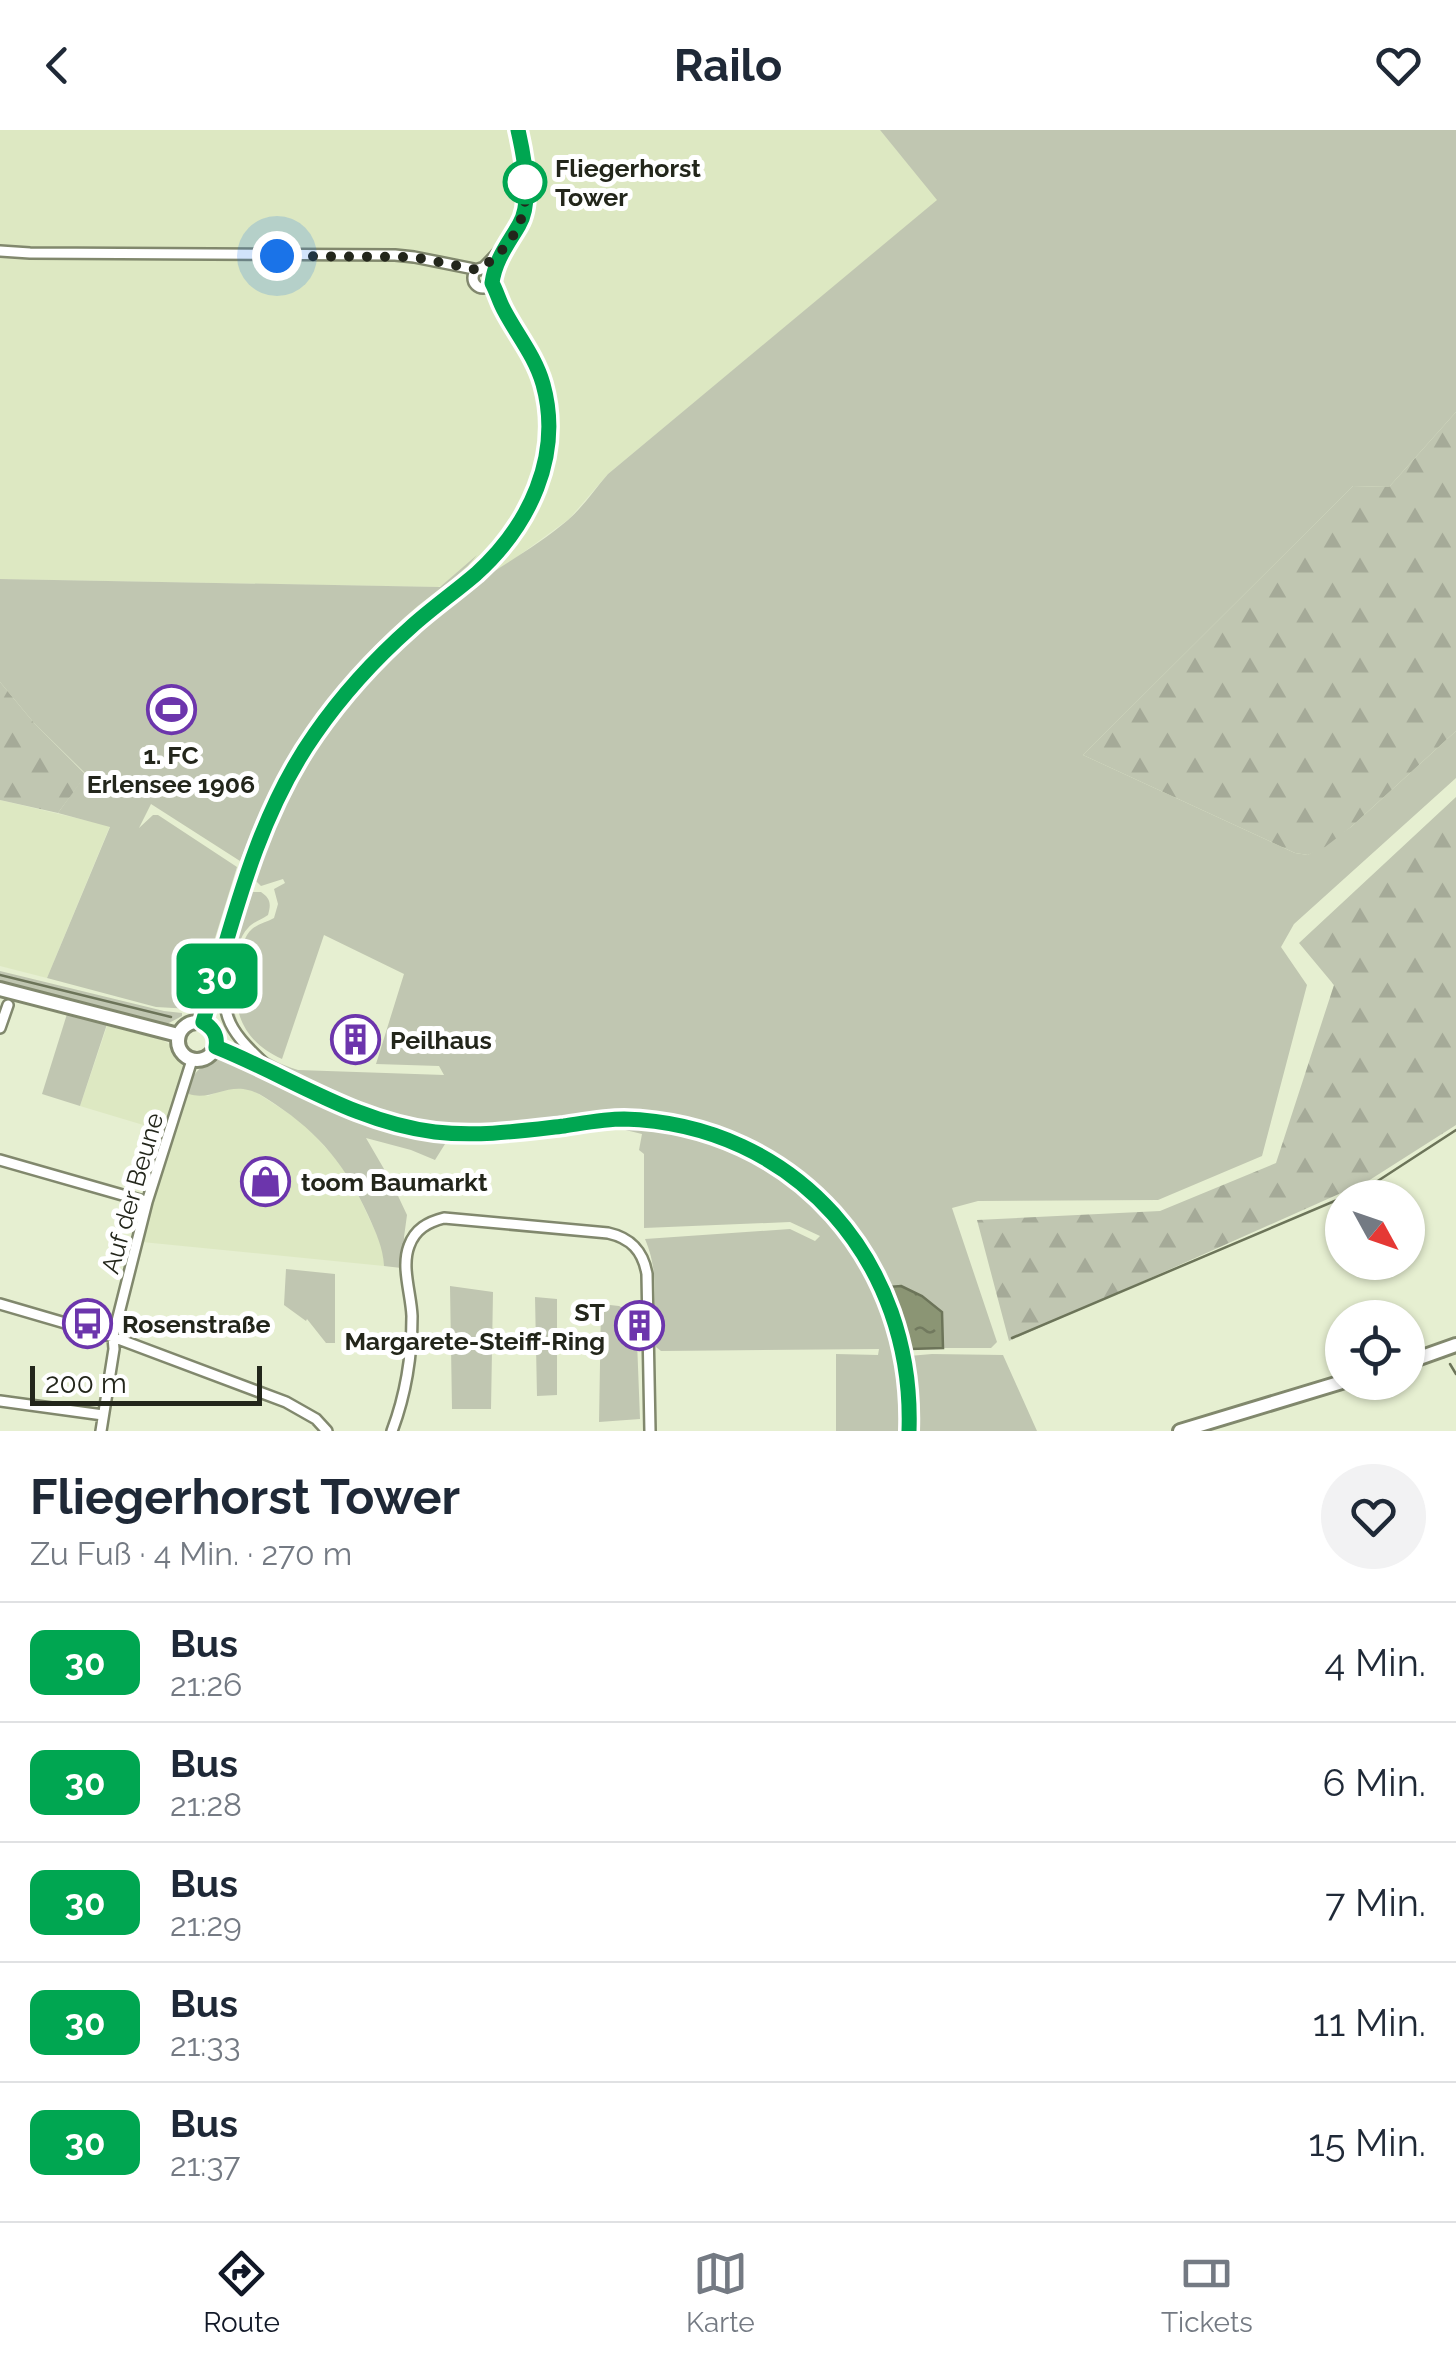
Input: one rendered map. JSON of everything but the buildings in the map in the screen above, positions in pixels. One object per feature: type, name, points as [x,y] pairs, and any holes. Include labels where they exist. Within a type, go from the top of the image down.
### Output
[{"type":"main road","points":[[0,989],[178,1035]]},
{"type":"main road","points":[[191,1022],[203,1022],[213,1029],[216,1047],[209,1057],[186,1058],[178,1048],[178,1035],[191,1022]]},
{"type":"main road","points":[[216,1047],[334,1104],[432,1132],[488,1134],[622,1119],[706,1132],[764,1159],[783,1170],[836,1216],[853,1236],[883,1288],[903,1348],[909,1431]]},
{"type":"main road","points":[[1425,1356],[1456,1345]]},
{"type":"main road","points":[[1180,1431],[1325,1387]]},
{"type":"street","points":[[447,265],[477,286],[489,282],[504,247],[520,224],[527,198],[518,130]]},
{"type":"street","points":[[474,281],[474,274],[504,247]]},
{"type":"street","points":[[0,250],[30,254],[395,256],[488,270],[489,282],[530,351],[544,386],[546,455],[535,495],[516,530],[489,561],[396,641],[354,684],[314,735],[268,822],[250,867],[203,1022]]},
{"type":"street","points":[[233,921],[224,984],[225,1008],[244,1045],[278,1076]]},
{"type":"street","points":[[0,1028],[8,1005]]},
{"type":"street","name":"Auf der Beune","points":[[100,1431],[113,1337],[147,1202],[192,1060]]},
{"type":"street","points":[[0,1160],[147,1202]]},
{"type":"street","points":[[392,1431],[403,1399],[411,1345],[408,1246],[416,1232],[430,1222],[454,1218],[608,1233],[635,1246],[644,1259],[647,1274],[650,1431]]},
{"type":"street","points":[[0,1304],[113,1337],[286,1402],[328,1431]]},
{"type":"street","points":[[0,1401],[103,1415]]},
{"type":"shaded area","points":[[0,130],[880,130],[938,200],[608,474],[569,519],[502,568],[438,587],[0,579]]},
{"type":"shaded area","points":[[0,800],[110,826],[47,978],[0,966]]},
{"type":"shaded area","points":[[107,1026],[163,1040],[173,1047],[179,1060],[197,1066],[188,1088],[208,1096],[236,1087],[254,1091],[302,1122],[338,1161],[355,1188],[383,1248],[384,1266],[142,1242],[170,1133],[80,1106]]},
{"type":"green space","points":[[880,130],[1456,130],[1456,412],[1389,487],[1353,486],[1083,755],[1295,853],[1308,855],[1351,827],[1456,731],[1456,778],[1294,924],[1281,947],[1307,985],[1262,1156],[1158,1200],[978,1201],[952,1208],[997,1342],[991,1348],[943,1348],[942,1312],[910,1291],[887,1287],[871,1258],[785,1167],[647,1117],[489,1130],[433,1127],[376,1116],[295,1080],[264,1059],[234,1027],[225,985],[239,933],[242,903],[250,892],[261,892],[269,902],[268,915],[243,935],[232,982],[236,1016],[251,1043],[279,1063],[298,1070],[444,1075],[439,1066],[376,1064],[404,974],[324,935],[282,1059],[267,1051],[246,1030],[236,990],[243,946],[252,929],[274,918],[278,904],[274,889],[285,883],[283,879],[261,886],[254,879],[270,828],[325,732],[398,645],[457,596],[568,520],[608,474],[937,200]]},
{"type":"green space","points":[[1456,412],[1456,731],[1351,827],[1308,855],[1295,853],[1083,755],[1353,486],[1389,487]]},
{"type":"green space","name":"1. FC Erlensee 1906","points":[[477,555],[392,629],[336,691],[282,772],[240,861],[151,804],[139,828],[158,815],[237,867],[191,1009],[156,1007],[47,978],[110,827],[58,813],[86,774],[34,723],[0,682],[0,579],[440,587]]},
{"type":"green space","points":[[0,682],[86,775],[58,813],[0,800]]},
{"type":"green space","points":[[1456,797],[1456,1125],[1370,1180],[1325,1180],[1325,1200],[1009,1341],[977,1220],[1160,1211],[1276,1163],[1334,985],[1299,943]]},
{"type":"green space","points":[[0,971],[182,1016],[167,1027],[0,986]]},
{"type":"green space","points":[[67,1014],[107,1024],[80,1106],[42,1094]]},
{"type":"green space","points":[[219,1058],[262,1073],[370,1123],[425,1136],[617,1123],[682,1131],[741,1151],[809,1196],[849,1238],[879,1290],[898,1350],[904,1431],[836,1431],[836,1354],[878,1355],[879,1349],[661,1351],[656,1347],[653,1267],[645,1239],[790,1229],[815,1241],[820,1236],[790,1222],[644,1228],[644,1154],[639,1150],[642,1134],[595,1128],[490,1143],[445,1144],[435,1160],[366,1138],[407,1215],[404,1237],[410,1269],[384,1266],[376,1234],[351,1181],[305,1127],[252,1091],[189,1094],[191,1080],[198,1071]]},
{"type":"green space","points":[[286,1269],[335,1274],[335,1343],[326,1343],[307,1319],[284,1305]]},
{"type":"green space","points":[[450,1286],[493,1292],[491,1409],[452,1409]]},
{"type":"green space","points":[[535,1297],[557,1299],[557,1395],[537,1396]]},
{"type":"green space","points":[[601,1304],[619,1306],[636,1315],[640,1419],[599,1422]]},
{"type":"green space","points":[[1003,1355],[1037,1431],[916,1431],[909,1356]]},
{"type":"water","points":[[901,1286],[942,1312],[943,1348],[910,1349],[887,1287]]},
{"type":"waterway","points":[[0,975],[171,1017]]},
{"type":"waterway","points":[[1012,1338],[1370,1186],[1456,1130]]},
{"type":"waterway","points":[[1431,1360],[1444,1357]]},
{"type":"waterway","points":[[1450,1364],[1456,1374]]},
{"type":"bus line","name":"30","points":[[518,130],[527,198],[525,212],[504,247],[492,283],[530,351],[544,386],[548,430],[542,476],[516,530],[476,574],[375,662],[308,745],[268,822],[250,867],[203,1022],[213,1029],[216,1047],[334,1104],[376,1119],[432,1132],[488,1134],[592,1121],[646,1121],[706,1132],[783,1170],[813,1194],[853,1236],[883,1288],[903,1348],[909,1431]]},
{"type":"place","name":"Fliegerhorst Tower","points":[[525,182]]},
{"type":"place","name":"1. FC Erlensee 1906","points":[[171,709]]},
{"type":"place","name":"Peilhaus","points":[[355,1040]]},
{"type":"place","name":"toom Baumarkt","points":[[266,1182]]},
{"type":"place","name":"Rosenstraße","points":[[87,1324]]},
{"type":"place","name":"ST Margarete-Steiff-Ring","points":[[640,1326]]},
{"type":"route","points":[[277,256],[414,257],[482,269],[520,224],[527,198],[525,182]]}]
